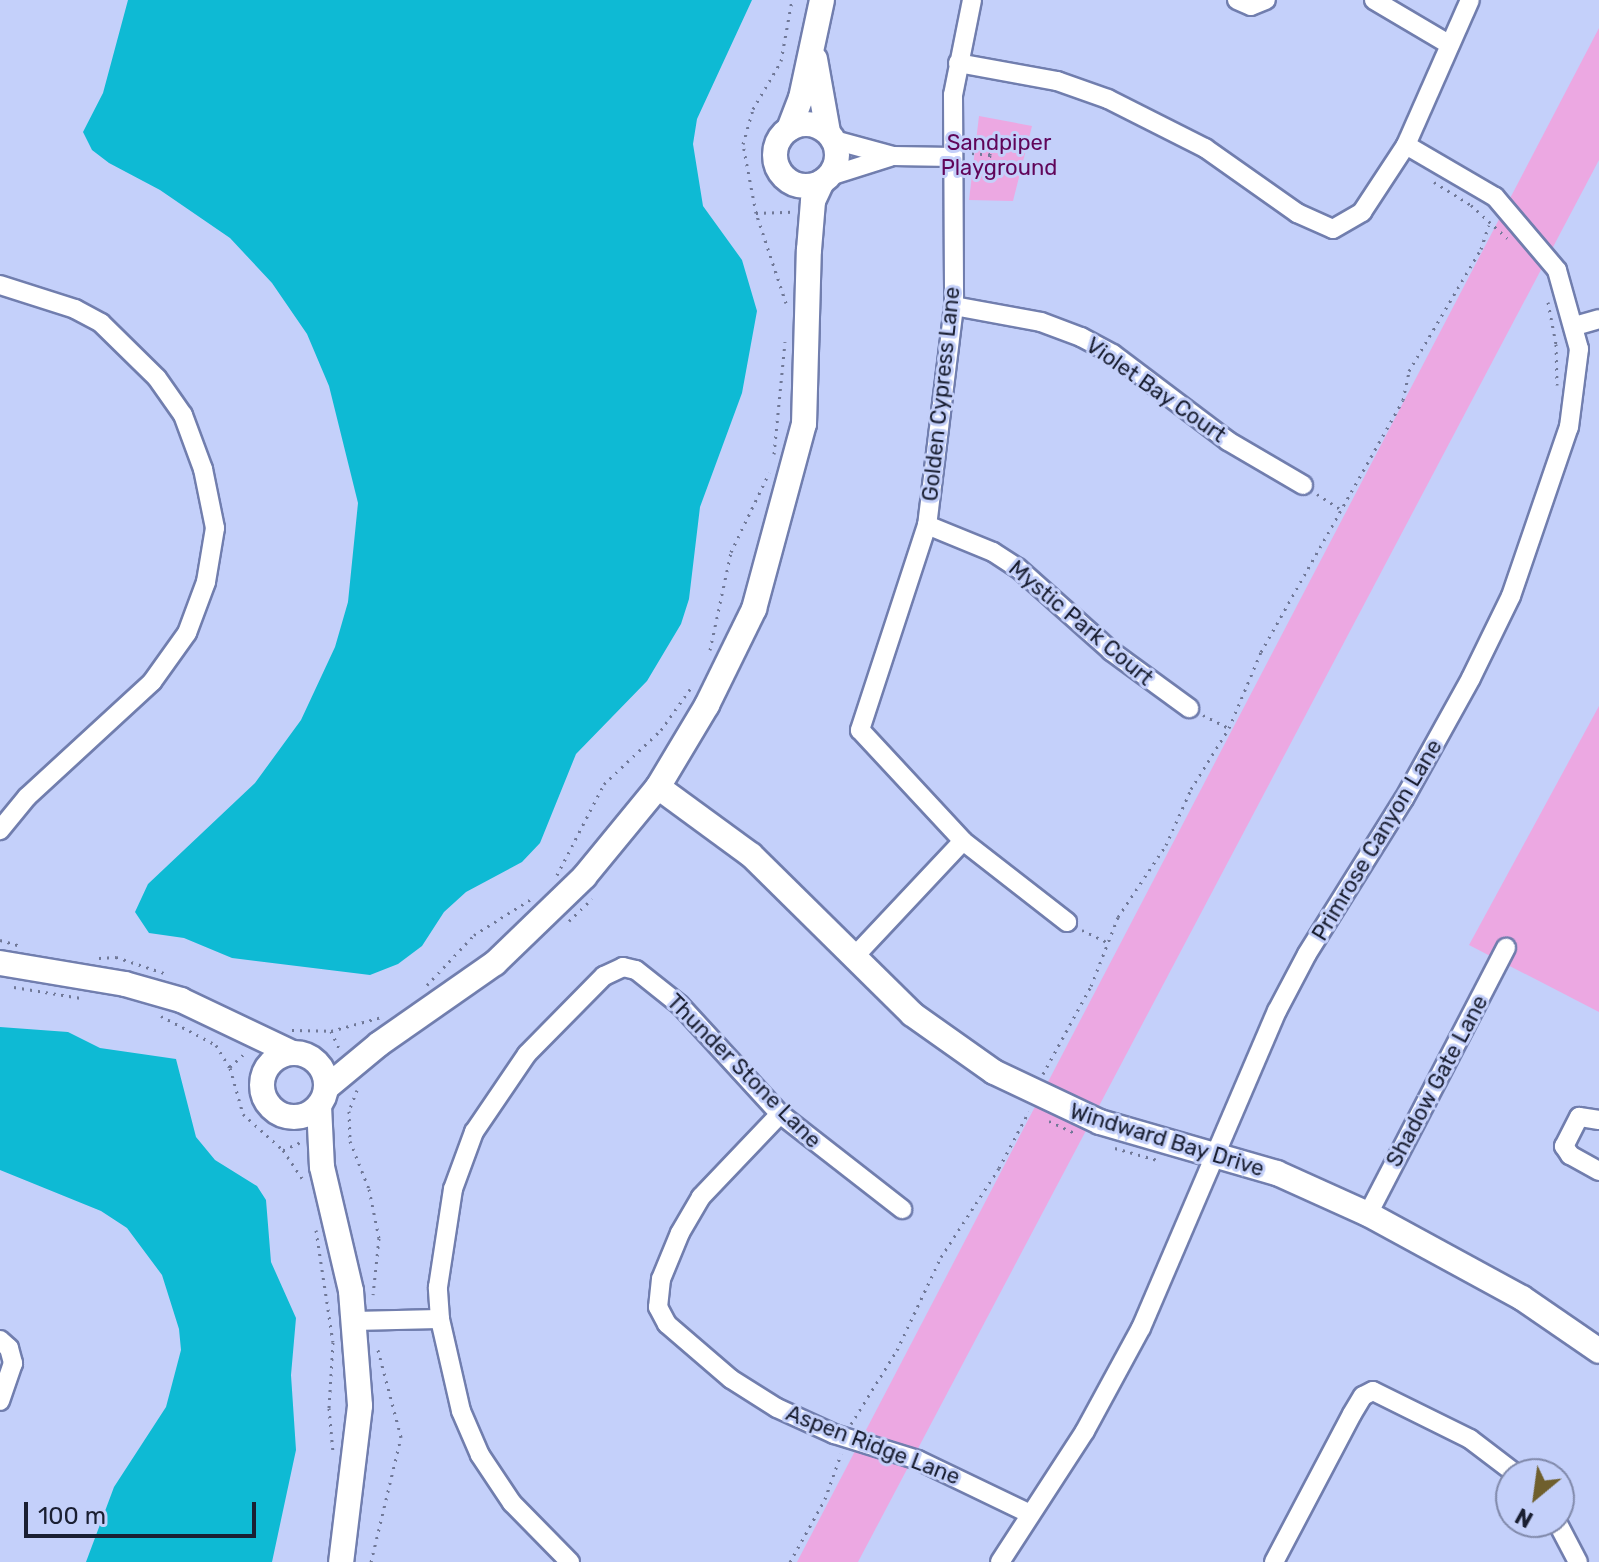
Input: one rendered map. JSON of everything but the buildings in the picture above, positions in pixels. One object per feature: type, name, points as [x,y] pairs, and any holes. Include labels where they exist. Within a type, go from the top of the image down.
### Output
[{"type":"street","points":[[809,250],[775,157],[789,129],[822,0]]},
{"type":"street","name":"Golden Cypress Lane","points":[[963,841],[860,730],[927,525],[954,306],[953,157],[958,63],[972,0]]},
{"type":"street","points":[[1237,0],[1251,6],[1266,0]]},
{"type":"street","points":[[1374,0],[1450,45]]},
{"type":"street","points":[[958,63],[1057,81],[1153,119],[1297,213],[1333,229],[1362,212],[1406,145],[1470,0]]},
{"type":"street","points":[[287,1117],[305,1116],[379,1044],[495,963],[584,877],[658,787],[707,705],[754,609],[787,501],[804,424],[813,201],[838,159],[813,40]]},
{"type":"street","points":[[789,129],[810,124],[831,136],[893,156],[953,157]]},
{"type":"street","name":"Primrose Canyon Lane","points":[[1000,1562],[1028,1513],[1085,1431],[1141,1328],[1218,1156],[1277,1011],[1439,739],[1511,596],[1569,427],[1579,349],[1557,270],[1512,212],[1465,177],[1406,145]]},
{"type":"street","points":[[784,177],[803,186],[893,156]]},
{"type":"street","points":[[0,285],[101,323],[157,378],[183,415],[203,469],[215,528],[206,582],[187,633],[170,657],[152,682],[27,797],[0,830]]},
{"type":"street","name":"Violet Bay Court","points":[[954,306],[1041,322],[1081,337],[1113,354],[1228,441],[1303,485]]},
{"type":"street","points":[[1575,326],[1599,319]]},
{"type":"street","name":"Mystic Park Court","points":[[927,525],[993,552],[1018,568],[1111,651],[1189,708]]},
{"type":"street","name":"Windward Bay Drive","points":[[658,787],[751,855],[932,1029],[1027,1090],[1100,1122],[1277,1173],[1368,1214],[1522,1298],[1599,1351]]},
{"type":"street","points":[[854,957],[963,841],[1067,922]]},
{"type":"street","name":"Shadow Gate Lane","points":[[1368,1214],[1506,948]]},
{"type":"street","name":"Thunder Stone Lane","points":[[440,1319],[443,1237],[474,1132],[527,1054],[604,976],[623,967],[655,980],[780,1114],[902,1209]]},
{"type":"street","points":[[5,974],[150,991],[302,1056],[323,1071],[322,1167],[351,1291],[363,1321],[360,1406],[341,1562]]},
{"type":"street","points":[[225,1021],[253,1055],[270,1106],[287,1117],[322,1167]]},
{"type":"street","points":[[262,1077],[273,1060],[379,1044]]},
{"type":"street","name":"Aspen Ridge Lane","points":[[780,1114],[710,1186],[680,1233],[661,1279],[658,1307],[684,1341],[777,1408],[834,1434],[918,1460],[1028,1513]]},
{"type":"street","points":[[1599,1120],[1579,1117],[1564,1146],[1570,1155],[1599,1171]]},
{"type":"street","points":[[363,1321],[440,1319],[461,1411],[480,1455],[512,1503],[570,1562]]},
{"type":"street","points":[[0,1340],[9,1348],[13,1363],[0,1401]]},
{"type":"street","points":[[1274,1562],[1363,1396],[1373,1391],[1390,1395],[1470,1439],[1495,1458]]},
{"type":"street","points":[[1565,1538],[1578,1562]]},
{"type":"path","points":[[787,315],[783,281],[756,213],[743,144],[753,109],[781,61],[792,0]]},
{"type":"path","points":[[987,170],[991,141]]},
{"type":"path","points":[[972,153],[990,155]]},
{"type":"path","points":[[1428,175],[1516,244]]},
{"type":"path","points":[[1041,1080],[1091,986],[1107,942],[1229,728],[1261,652],[1403,400],[1409,371],[1481,249],[1489,225]]},
{"type":"path","points":[[1546,293],[1556,344],[1558,391]]},
{"type":"path","points":[[773,458],[788,327]]},
{"type":"path","points":[[707,658],[717,633],[731,552],[770,470]]},
{"type":"path","points":[[1303,485],[1340,509]]},
{"type":"path","points":[[547,885],[571,853],[604,784],[661,730],[695,683]]},
{"type":"path","points":[[1189,708],[1229,728]]},
{"type":"path","points":[[559,930],[598,890]]},
{"type":"path","points":[[423,989],[474,935],[538,894]]},
{"type":"path","points":[[1067,922],[1107,942]]},
{"type":"path","points":[[0,940],[29,949]]},
{"type":"path","points":[[87,959],[116,957],[167,974]]},
{"type":"path","points":[[5,974],[60,998],[93,998]]},
{"type":"path","points":[[283,1027],[331,1031],[393,1011]]},
{"type":"path","points":[[154,1012],[216,1045],[230,1068],[243,1114],[283,1150],[307,1190]]},
{"type":"path","points":[[1029,1073],[1050,1083]]},
{"type":"path","points":[[362,1083],[351,1101],[349,1125],[379,1238],[363,1321],[401,1437],[371,1562]]},
{"type":"path","points":[[852,1423],[897,1350],[941,1257],[999,1168],[1029,1110],[1078,1134]]},
{"type":"path","points":[[1106,1142],[1131,1156],[1170,1162]]},
{"type":"path","points":[[315,1225],[319,1279],[333,1342],[329,1408],[335,1465]]},
{"type":"path","points":[[790,1562],[825,1499],[841,1451]]},
{"type":"green space","points":[[1599,28],[1599,160],[858,1562],[797,1562]]},
{"type":"green space","name":"Sandpiper Playground","points":[[979,116],[1032,126],[1013,201],[969,200]]},
{"type":"green space","points":[[1599,706],[1599,1012],[1469,945]]},
{"type":"shaded area","points":[[128,0],[752,0],[697,119],[693,144],[703,206],[742,260],[757,311],[742,393],[700,507],[689,599],[681,624],[647,681],[576,754],[540,843],[522,862],[466,892],[444,912],[422,946],[398,964],[370,975],[232,958],[184,938],[149,933],[135,912],[148,884],[255,783],[301,720],[335,647],[348,602],[358,503],[329,386],[307,334],[272,283],[230,238],[160,190],[109,163],[92,150],[83,132],[103,93]]},
{"type":"shaded area","points":[[0,1027],[68,1032],[100,1048],[176,1059],[196,1137],[215,1160],[257,1186],[266,1200],[271,1262],[296,1318],[291,1375],[296,1450],[272,1562],[86,1562],[114,1487],[166,1407],[181,1350],[179,1329],[162,1275],[127,1228],[101,1211],[0,1170]]}]
